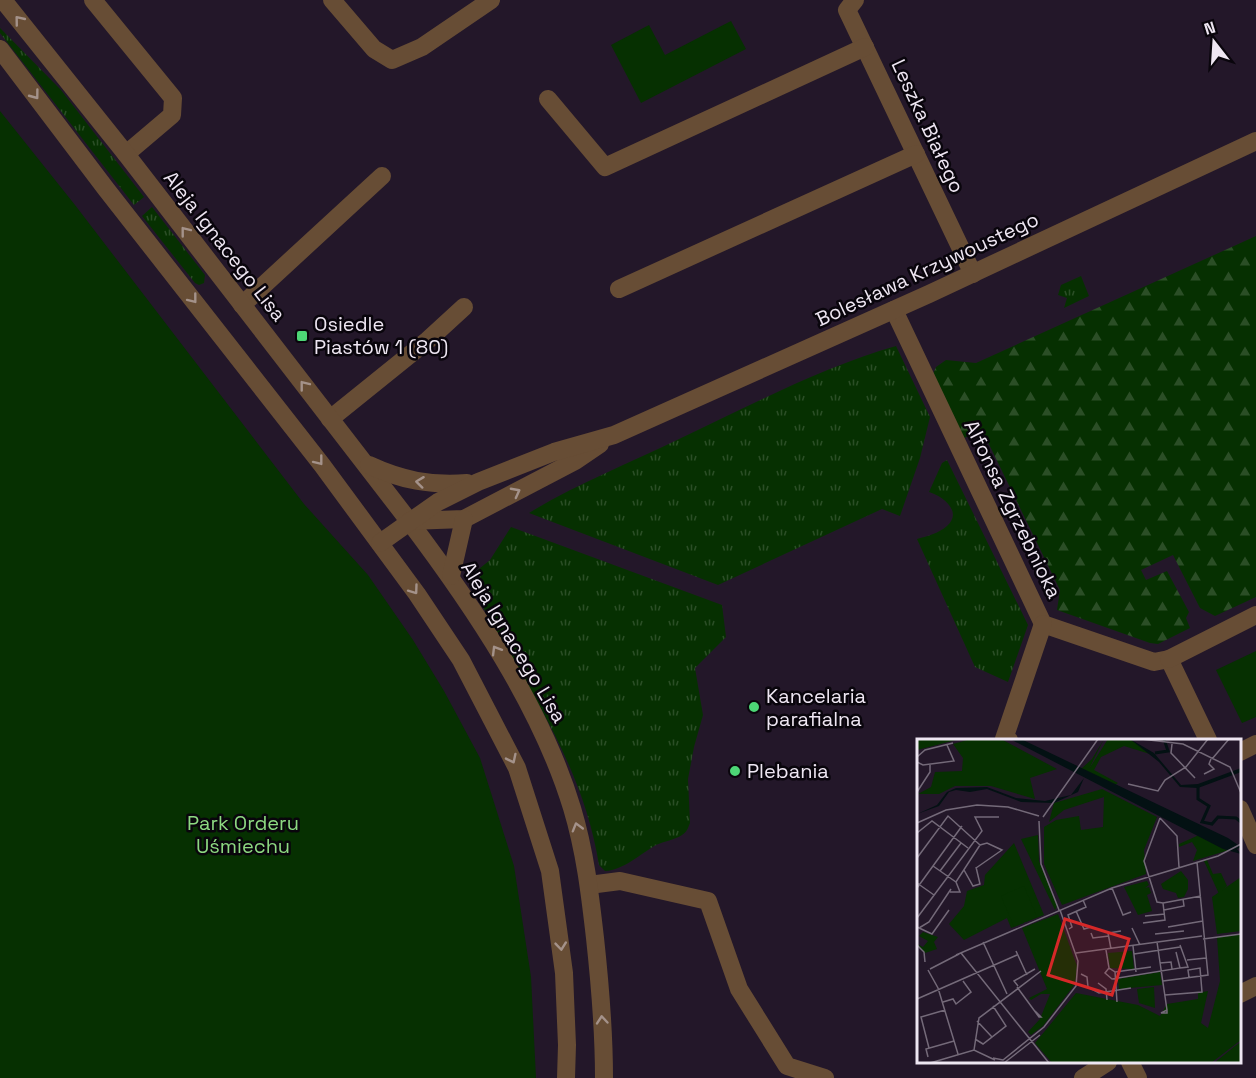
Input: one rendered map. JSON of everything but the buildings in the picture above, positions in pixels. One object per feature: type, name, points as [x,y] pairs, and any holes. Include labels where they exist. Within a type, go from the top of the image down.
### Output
[{"type":"street","name":"Aleja Ignacego Lisa","points":[[3,0],[126,154],[410,521],[451,576],[520,690],[544,734],[571,806],[582,846],[589,885],[603,1034],[604,1078]]},
{"type":"street","points":[[93,0],[173,99],[172,115],[126,154]]},
{"type":"street","points":[[333,0],[374,49],[392,60],[422,47],[491,0]]},
{"type":"street","name":"Leszka Białego","points":[[855,0],[847,9],[973,274]]},
{"type":"street","points":[[548,99],[605,167],[865,47]]},
{"type":"street","points":[[0,49],[106,189],[322,465],[380,543],[461,660],[517,768],[552,881],[564,973],[566,1078]]},
{"type":"street","name":"Bolesława Krzywoustego","points":[[410,521],[438,502],[478,482],[554,452],[614,435],[973,274],[1256,141]]},
{"type":"street","points":[[620,289],[916,154]]},
{"type":"street","points":[[242,305],[382,176]]},
{"type":"street","points":[[330,419],[428,340],[464,307]]},
{"type":"street","name":"Alfonsa Zgrzebnioka","points":[[894,310],[1044,624],[1154,662],[1169,659]]},
{"type":"street","name":"Bolesława Krzywoustego","points":[[410,521],[464,519],[575,461],[614,435]]},
{"type":"street","name":"Bolesława Krzywoustego","points":[[366,464],[392,476],[416,482],[448,484],[478,482]]},
{"type":"street","points":[[451,576],[464,519]]},
{"type":"street","points":[[380,543],[410,521]]},
{"type":"street","points":[[1207,739],[1169,659],[1256,615]]},
{"type":"street","points":[[1004,739],[1044,624]]},
{"type":"street","points":[[1241,751],[1256,744]]},
{"type":"street","points":[[1241,813],[1256,845]]},
{"type":"street","points":[[589,885],[620,881],[708,901],[739,989],[788,1066],[825,1078]]},
{"type":"street","points":[[1241,993],[1256,986]]},
{"type":"street","points":[[1083,1078],[1106,1063]]},
{"type":"street","points":[[1130,1063],[1138,1078]]},
{"type":"green space","points":[[731,21],[746,49],[641,103],[611,45],[649,25],[665,55]]},
{"type":"green space","points":[[0,28],[61,90],[144,197],[134,205],[0,33]]},
{"type":"green space","name":"Park Orderu Uśmiechu","points":[[0,111],[75,205],[304,504],[368,575],[413,640],[444,691],[480,758],[514,866],[531,977],[536,1078],[0,1078]]},
{"type":"green space","points":[[152,207],[205,275],[204,283],[199,285],[195,283],[142,216]]},
{"type":"green space","points":[[1256,236],[1256,597],[1215,616],[1200,608],[1173,555],[1141,570],[1146,580],[1167,571],[1189,612],[1186,618],[1190,628],[1158,644],[1057,610],[1060,590],[982,430],[964,438],[933,374],[936,367],[946,360],[976,363]]},
{"type":"green space","points":[[1081,276],[1089,296],[1064,308],[1067,298],[1058,295],[1061,285]]},
{"type":"green space","points":[[896,346],[930,417],[920,458],[900,516],[882,509],[718,585],[529,513],[584,483],[785,388],[840,365]]},
{"type":"green space","points":[[947,460],[1028,625],[1008,682],[975,667],[917,539],[940,531],[951,521],[953,515],[949,505],[940,497],[929,492],[942,463]]},
{"type":"green space","points":[[511,527],[722,605],[726,637],[695,668],[703,715],[688,779],[689,827],[679,837],[656,845],[619,868],[605,871],[599,865],[580,792],[565,757],[531,690],[474,591],[469,577],[490,560]]},
{"type":"green space","points":[[1256,651],[1256,717],[1242,723],[1216,670]]},
{"type":"place","name":"Osiedle Piastów 1 (80)","points":[[302,336]]},
{"type":"place","name":"Kancelaria parafialna","points":[[754,707]]},
{"type":"place","name":"Plebania","points":[[735,771]]}]
